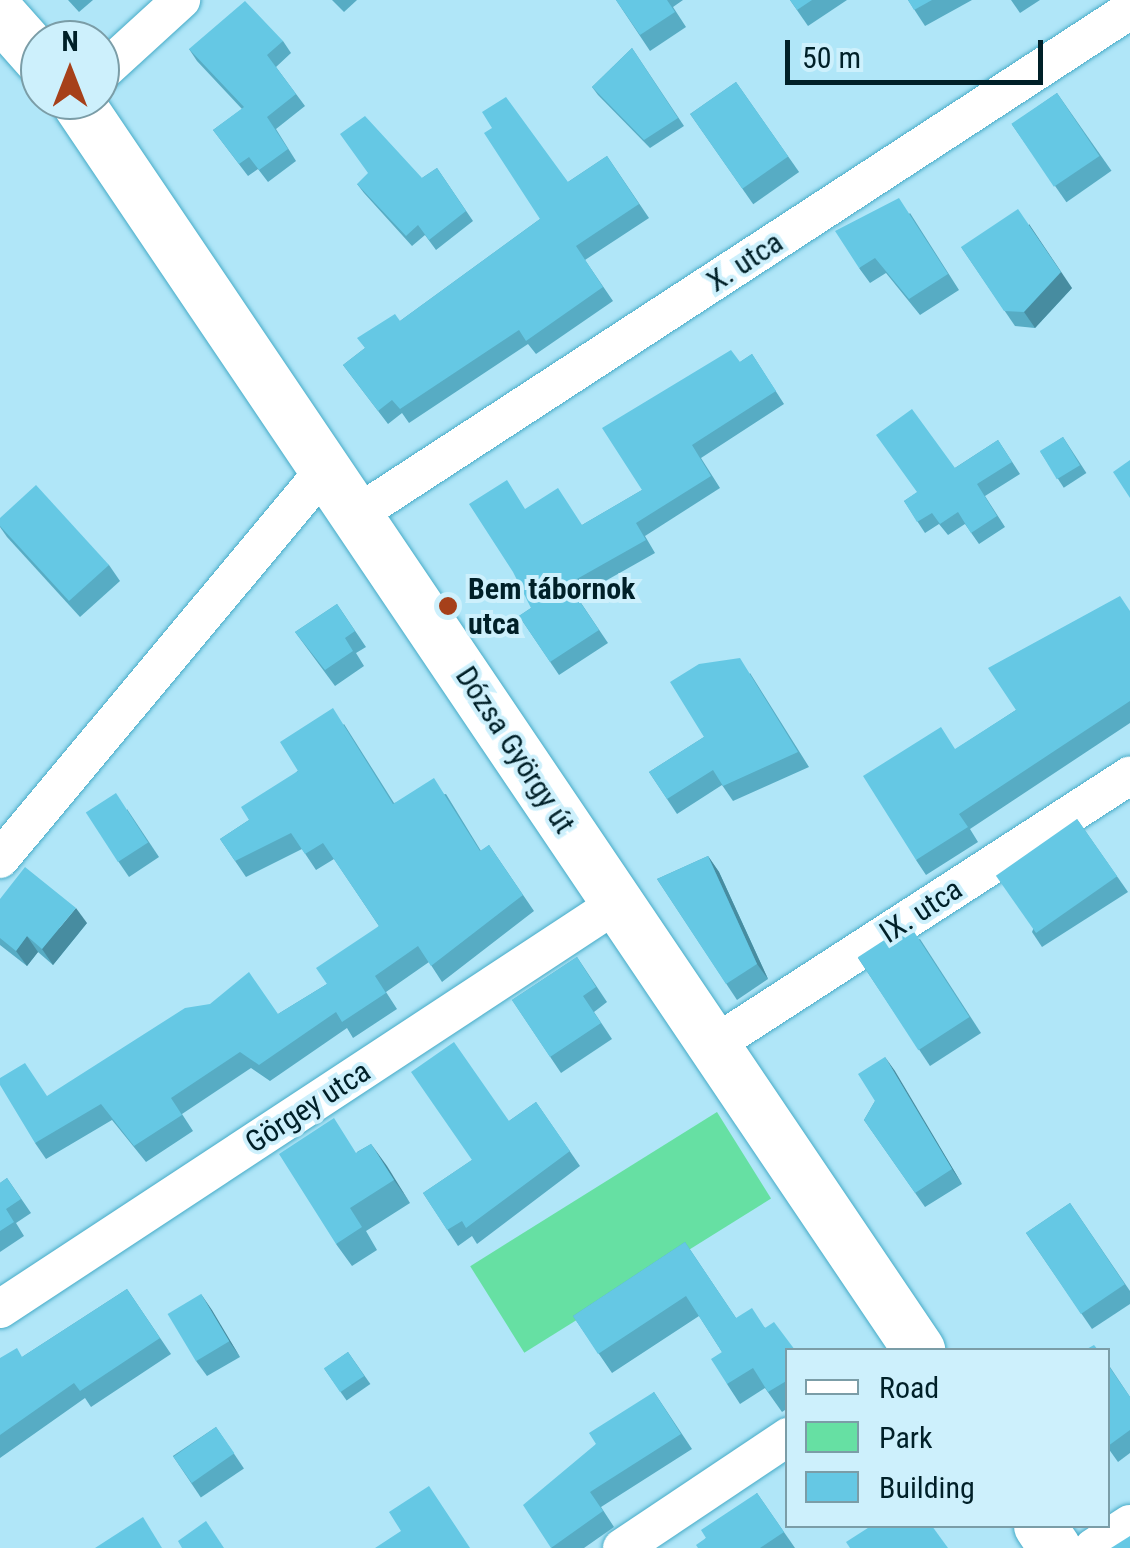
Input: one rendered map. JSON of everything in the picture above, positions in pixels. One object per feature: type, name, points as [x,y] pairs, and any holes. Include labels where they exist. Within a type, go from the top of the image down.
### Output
[{"type":"street","points":[[120,56],[181,0]]},
{"type":"street","name":"X. utca","points":[[359,512],[1130,10]]},
{"type":"street","points":[[0,14],[20,36]]},
{"type":"street","name":"Dózsa György út","points":[[90,120],[359,512],[616,904],[917,1348]]},
{"type":"street","points":[[0,858],[328,466]]},
{"type":"street","name":"IX. utca","points":[[712,1046],[1130,776]]},
{"type":"street","name":"Görgey utca","points":[[0,1309],[616,904]]},
{"type":"street","points":[[622,1548],[785,1440]]},
{"type":"street","points":[[1093,1548],[1130,1524]]},
{"type":"green space","points":[[717,1112],[771,1199],[524,1353],[470,1266]]},
{"type":"building","points":[[616,0],[667,0],[675,12],[640,35]]},
{"type":"building","points":[[790,0],[812,0],[797,10]]},
{"type":"building","points":[[908,0],[932,0],[914,10]]},
{"type":"building","points":[[245,1],[283,41],[267,55],[296,94],[267,117],[288,149],[259,170],[249,157],[239,164],[213,130],[244,107],[189,49]]},
{"type":"building","points":[[632,48],[678,118],[644,140],[592,87]]},
{"type":"building","points":[[736,82],[788,157],[742,189],[690,114]]},
{"type":"building","points":[[1057,93],[1099,156],[1054,187],[1011,124]]},
{"type":"building","points":[[506,97],[568,182],[607,156],[639,204],[576,246],[603,287],[526,341],[519,330],[400,409],[392,400],[378,411],[343,365],[365,348],[357,338],[395,314],[400,321],[540,219],[484,133],[492,128],[482,112]]},
{"type":"building","points":[[365,116],[422,178],[437,168],[466,211],[429,240],[418,225],[406,236],[357,184],[368,173],[340,134]]},
{"type":"building","points":[[899,198],[948,274],[909,299],[875,258],[859,268],[835,231]]},
{"type":"building","points":[[1018,209],[1061,272],[1024,312],[1004,311],[961,247]]},
{"type":"building","points":[[731,350],[740,362],[752,354],[776,391],[692,445],[711,476],[636,523],[646,540],[568,584],[599,630],[550,662],[519,616],[531,608],[513,572],[469,504],[507,480],[525,509],[558,488],[582,525],[642,490],[602,428]]},
{"type":"building","points":[[912,409],[955,468],[998,440],[1012,462],[977,484],[997,516],[971,533],[958,512],[940,524],[932,513],[917,522],[904,501],[917,492],[876,435]]},
{"type":"building","points":[[1063,437],[1080,465],[1057,479],[1040,451]]},
{"type":"building","points":[[1130,460],[1130,498],[1113,472]]},
{"type":"building","points":[[36,485],[109,565],[69,601],[0,526],[0,518]]},
{"type":"building","points":[[1120,596],[1130,611],[1130,701],[959,814],[968,827],[916,860],[863,776],[941,727],[955,749],[1016,710],[988,668]]},
{"type":"building","points":[[337,604],[355,631],[345,638],[353,651],[325,670],[295,632]]},
{"type":"building","points":[[740,658],[798,752],[723,786],[713,770],[667,799],[649,772],[704,737],[670,682],[699,664]]},
{"type":"building","points":[[333,708],[393,804],[434,778],[480,851],[489,845],[523,895],[431,966],[418,946],[375,976],[386,993],[342,1022],[336,1012],[259,1065],[240,1052],[171,1098],[182,1115],[134,1146],[101,1104],[35,1143],[0,1085],[0,1078],[25,1063],[47,1096],[185,1008],[210,1004],[249,972],[278,1014],[327,984],[316,968],[379,926],[323,843],[305,854],[291,833],[235,861],[220,839],[249,820],[241,807],[298,771],[280,742]]},
{"type":"building","points":[[116,793],[148,842],[118,862],[86,813]]},
{"type":"building","points":[[1077,819],[1117,876],[1036,933],[996,876]]},
{"type":"building","points":[[708,856],[757,964],[726,984],[657,879]]},
{"type":"building","points":[[25,867],[76,908],[42,949],[27,936],[16,951],[0,938],[0,899]]},
{"type":"building","points":[[909,924],[969,1017],[918,1050],[858,957]]},
{"type":"building","points":[[577,957],[596,987],[583,996],[601,1023],[550,1057],[512,1000]]},
{"type":"building","points":[[454,1042],[509,1121],[536,1102],[570,1151],[466,1228],[462,1221],[447,1230],[423,1193],[472,1160],[411,1072]]},
{"type":"building","points":[[885,1057],[952,1169],[915,1193],[864,1120],[875,1101],[858,1074]]},
{"type":"building","points":[[334,1118],[356,1153],[371,1144],[394,1180],[350,1208],[362,1227],[336,1244],[279,1154]]},
{"type":"building","points":[[7,1178],[21,1199],[6,1209],[14,1222],[0,1231],[0,1183]]},
{"type":"building","points":[[1070,1203],[1125,1284],[1081,1314],[1026,1233]]},
{"type":"building","points":[[685,1242],[736,1318],[752,1308],[765,1328],[774,1322],[794,1348],[785,1348],[785,1382],[768,1392],[753,1368],[727,1384],[711,1359],[722,1352],[686,1296],[598,1354],[573,1316]]},
{"type":"building","points":[[127,1289],[160,1338],[80,1391],[74,1383],[0,1435],[0,1358],[17,1348],[22,1357]]},
{"type":"building","points":[[201,1294],[229,1341],[196,1361],[168,1314]]},
{"type":"building","points":[[348,1352],[364,1376],[340,1392],[324,1368]]},
{"type":"building","points":[[1110,1368],[1130,1397],[1130,1430],[1110,1445]]},
{"type":"building","points":[[654,1392],[681,1434],[590,1492],[603,1511],[551,1548],[523,1505],[596,1444],[589,1433]]},
{"type":"building","points":[[216,1427],[234,1453],[192,1483],[173,1457]]},
{"type":"building","points":[[429,1486],[470,1548],[375,1548],[401,1531],[389,1512]]},
{"type":"building","points":[[757,1493],[784,1532],[760,1548],[698,1548],[696,1545],[706,1538],[701,1530]]},
{"type":"building","points":[[143,1517],[162,1548],[95,1548]]},
{"type":"building","points":[[206,1521],[224,1548],[182,1548],[178,1541]]},
{"type":"building","points":[[868,1528],[933,1528],[948,1548],[850,1548],[846,1542]]},
{"type":"building","points":[[1130,1536],[1130,1548],[1111,1548]]},
{"type":"place","name":"Bem tábornok utca","points":[[448,606]]}]
